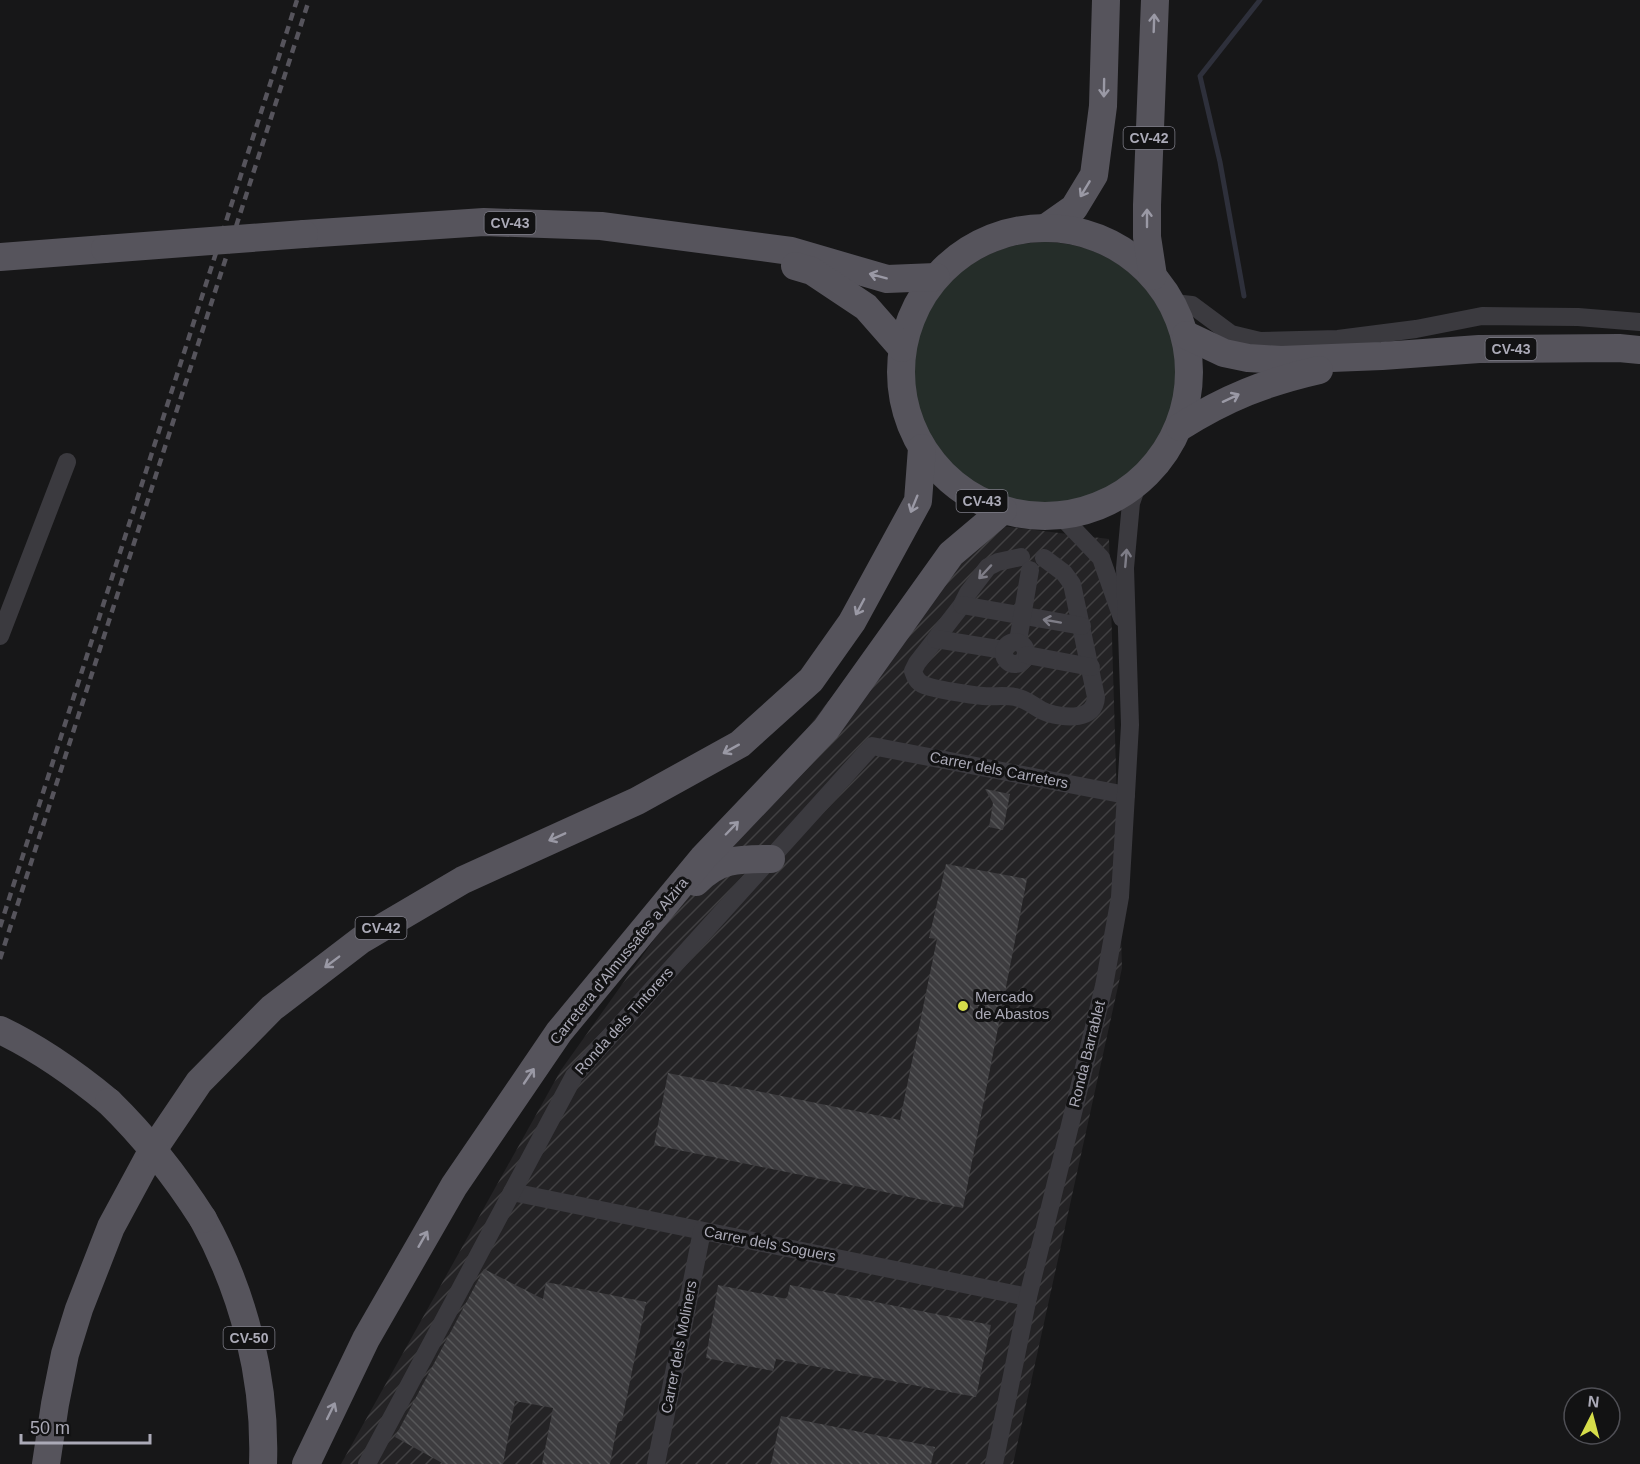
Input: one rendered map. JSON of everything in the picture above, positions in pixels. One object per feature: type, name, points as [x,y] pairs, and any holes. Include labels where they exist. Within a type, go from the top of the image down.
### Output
[{"type":"main road","points":[[1047,227],[1074,208],[1094,175],[1103,106],[1106,0]]},
{"type":"main road","name":"CV-42","points":[[1153,276],[1147,237],[1147,205],[1155,0]]},
{"type":"main road","name":"CV-43","points":[[0,257],[484,222],[601,226],[791,251],[887,279],[936,277]]},
{"type":"main road","name":"CV-43","points":[[1047,227],[1077,231],[1105,240],[1131,255],[1153,276],[1173,303],[1186,335],[1190,358],[1187,404],[1180,427],[1169,448],[1155,467],[1138,483],[1115,499],[1089,510],[1061,516],[1022,515],[1003,510],[971,496],[944,475],[922,448],[907,417],[901,383],[902,348],[920,298],[951,262],[969,249],[993,237],[1020,230],[1047,227]]},
{"type":"main road","name":"CV-43","points":[[716,241],[812,271],[867,307],[902,348]]},
{"type":"main road","name":"CV-43","points":[[1186,335],[1224,353],[1248,358],[1281,360],[1479,349],[1619,348],[1640,350]]},
{"type":"main road","name":"CV-43","points":[[1180,427],[1250,389],[1382,356]]},
{"type":"main road","name":"CV-42","points":[[46,1464],[54,1404],[65,1354],[79,1309],[111,1227],[151,1153],[200,1082],[272,1008],[361,940],[463,880],[637,801],[740,744],[811,680],[852,622],[918,501],[922,448]]},
{"type":"main road","name":"Carretera d'Almussafes a Alzira","points":[[306,1464],[366,1339],[454,1186],[559,1032],[703,858],[826,729],[951,554],[1003,510]]},
{"type":"main road","points":[[559,1032],[707,870],[737,859],[771,859]]},
{"type":"main road","name":"CV-50","points":[[0,1030],[48,1056],[79,1077],[109,1102],[157,1153],[181,1184],[203,1219],[217,1244],[239,1300],[255,1364],[260,1400],[263,1464]]},
{"type":"street","points":[[1173,303],[1192,305],[1231,334],[1260,341],[1338,339],[1416,329],[1482,316],[1578,317],[1640,322]]},
{"type":"street","points":[[0,636],[67,462]]},
{"type":"street","name":"Ronda Barrablet","points":[[994,1464],[1028,1297],[1104,986],[1119,897],[1130,725],[1125,568],[1131,503],[1138,483]]},
{"type":"street","points":[[1061,516],[1101,558],[1129,638]]},
{"type":"street","points":[[998,562],[1031,562],[1064,573],[1072,584],[1096,697],[1096,705],[1089,713],[1061,716],[1046,712],[1023,699],[1007,696],[982,696],[924,685],[915,679],[913,671],[988,567],[998,562]]},
{"type":"street","points":[[1007,696],[1031,562]]},
{"type":"street","points":[[962,605],[1082,626]]},
{"type":"street","points":[[936,639],[1091,668]]},
{"type":"street","name":"Carrer dels Carreters","points":[[872,746],[1126,795]]},
{"type":"street","name":"Ronda dels Tintorers","points":[[367,1464],[574,1076],[872,746]]},
{"type":"street","name":"Carrer dels Soguers","points":[[512,1192],[1028,1297]]},
{"type":"street","name":"Carrer dels Moliners","points":[[656,1464],[702,1231]]},
{"type":"shaded area","points":[[1032,242],[1058,242],[1083,247],[1107,257],[1138,280],[1161,311],[1171,335],[1176,373],[1171,411],[1161,435],[1138,466],[1107,489],[1083,499],[1058,504],[1032,504],[1007,499],[983,489],[952,466],[929,435],[919,411],[914,386],[914,360],[919,335],[929,311],[952,280],[983,257],[1007,247]]},
{"type":"shaded area","points":[[969,522],[1109,539],[1122,968],[1013,1464],[341,1464],[561,1070],[777,767]]},
{"type":"building","points":[[985,789],[1010,794],[1003,830],[989,827],[993,803]]},
{"type":"building","name":"Mercado de Abastos","points":[[946,864],[1027,879],[963,1208],[654,1145],[668,1073],[900,1120],[937,939],[929,938]]},
{"type":"building","points":[[484,1269],[543,1299],[546,1282],[646,1302],[622,1421],[618,1421],[610,1464],[542,1464],[553,1408],[515,1401],[503,1464],[444,1464],[395,1437]]},
{"type":"building","points":[[718,1285],[787,1299],[790,1285],[991,1325],[976,1397],[776,1359],[773,1371],[706,1358]]},
{"type":"building","points":[[781,1416],[935,1447],[931,1464],[771,1464]]},
{"type":"waterway","points":[[1244,296],[1220,162],[1200,76],[1260,0]]},
{"type":"railway","points":[[0,927],[297,0]]},
{"type":"railway","points":[[0,959],[309,0]]},
{"type":"place","name":"Mercado de Abastos","points":[[963,1006]]}]
